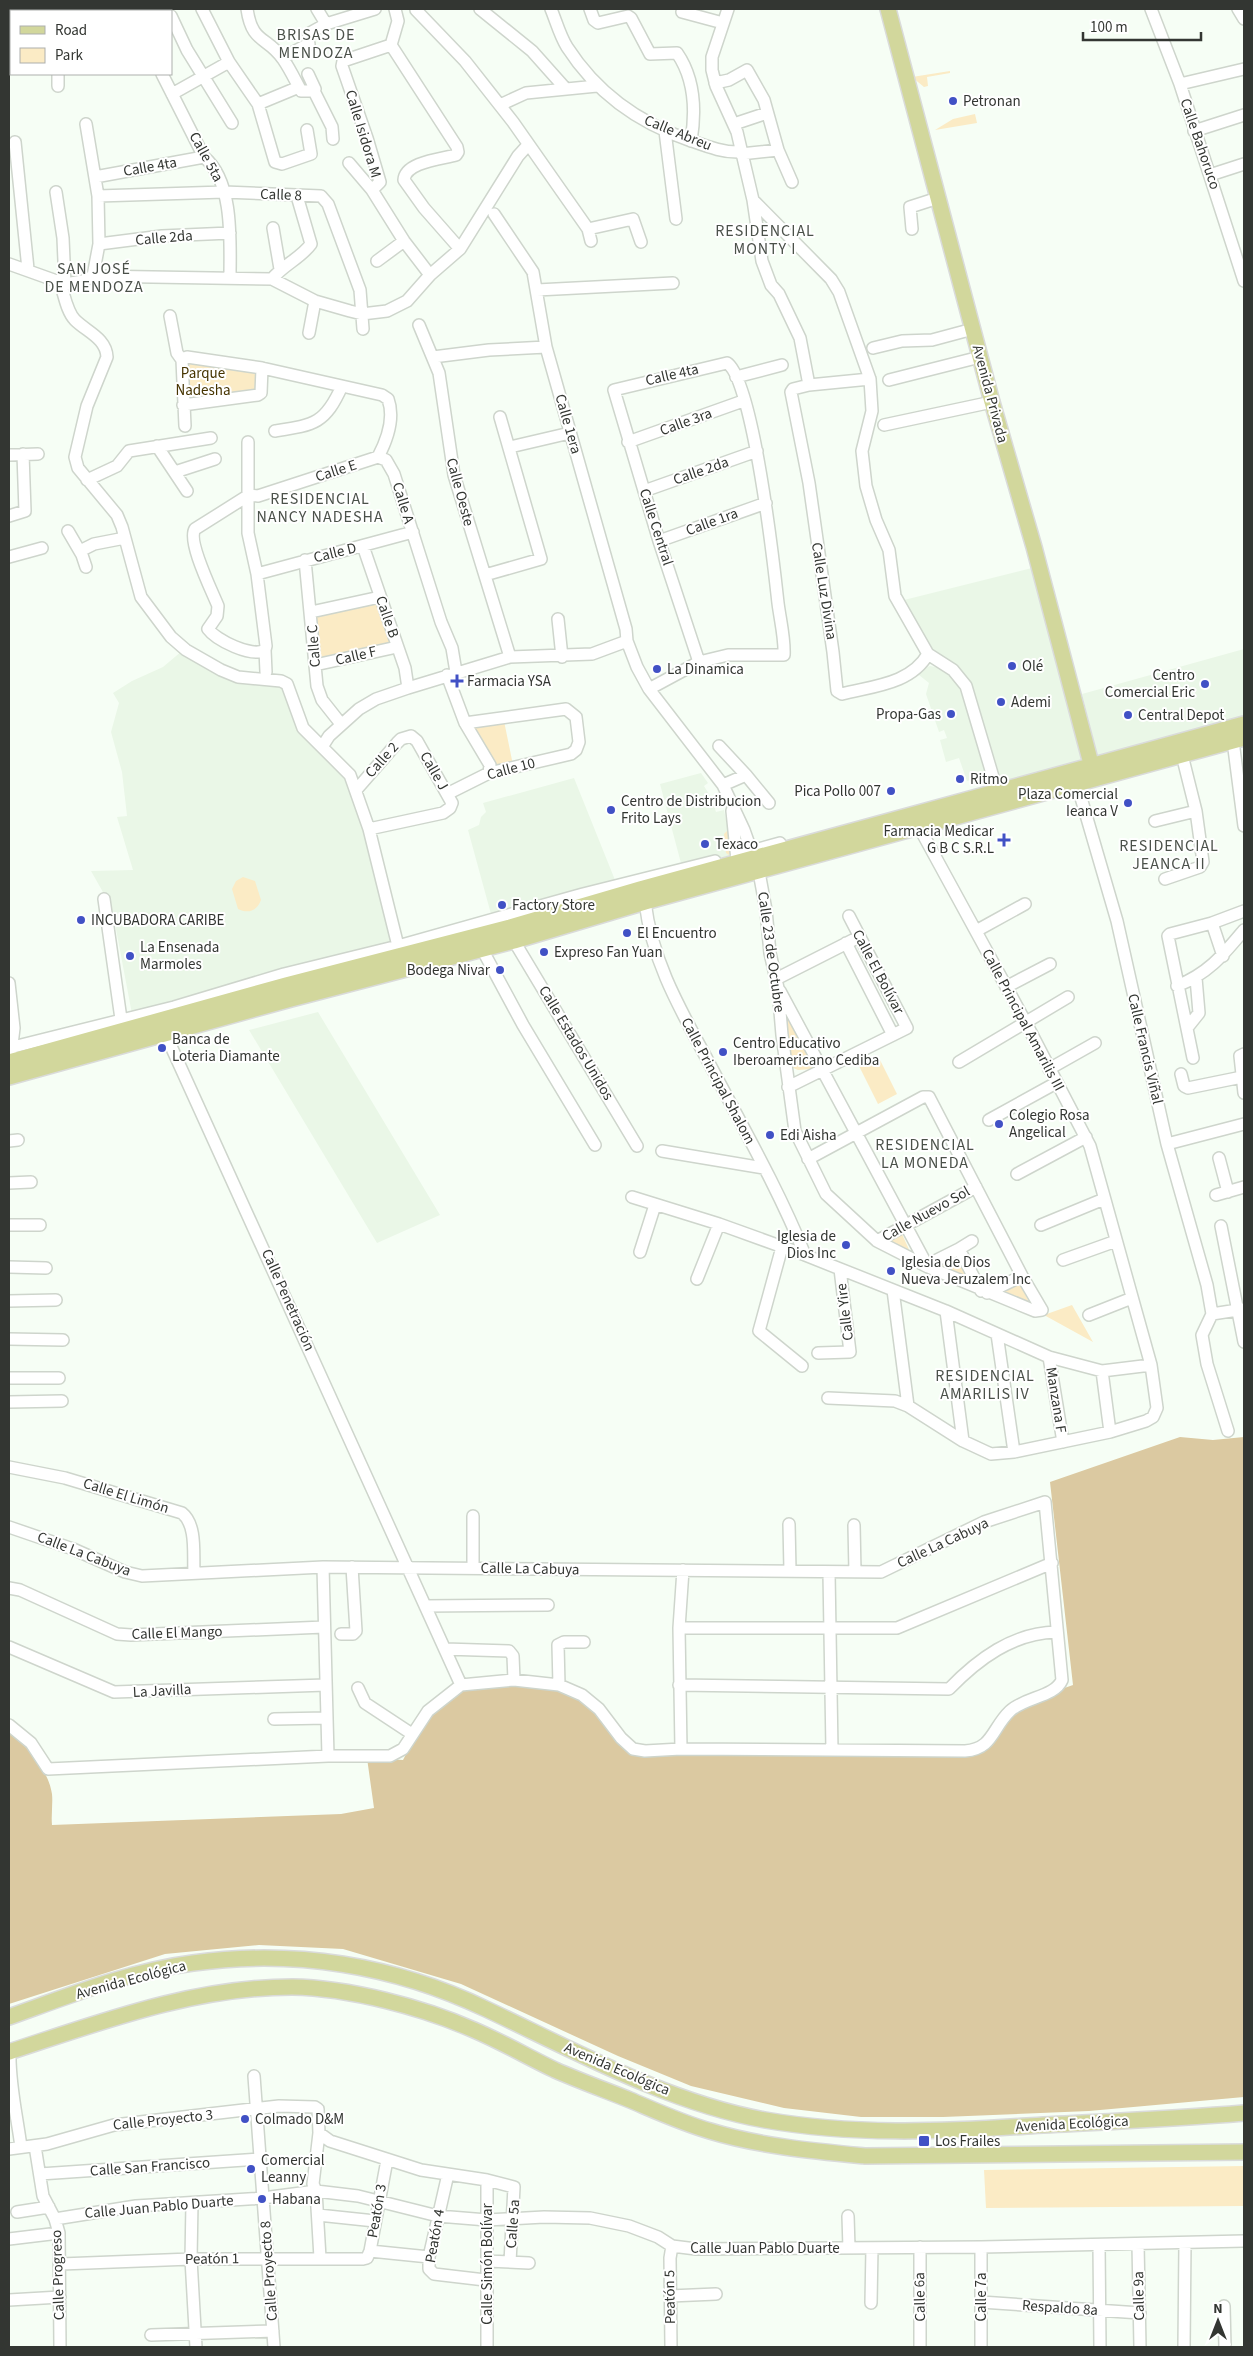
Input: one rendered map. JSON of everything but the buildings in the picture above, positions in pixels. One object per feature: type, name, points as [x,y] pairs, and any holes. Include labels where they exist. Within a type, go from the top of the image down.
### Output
[{"type":"main road","name":"Avenida Privada","points":[[888,9],[992,402],[1034,547],[1092,769]]},
{"type":"main road","points":[[10,1055],[501,929],[1092,769],[1244,724]]},
{"type":"main road","points":[[755,860],[919,827],[1077,784],[1092,769],[1182,755],[1238,740]]},
{"type":"main road","points":[[9,1077],[514,940],[644,902],[737,865]]},
{"type":"main road","name":"Avenida Ecológica","points":[[9,2017],[114,1982],[191,1963],[292,1957],[336,1962],[415,1980],[482,2007],[646,2084],[723,2110],[764,2120],[863,2132],[975,2131],[1244,2113]]},
{"type":"main road","points":[[10,2052],[134,2011],[195,1996],[240,1989],[293,1987],[329,1990],[410,2007],[444,2018],[475,2030],[556,2070],[684,2122],[711,2132],[760,2142],[812,2151],[865,2156],[1244,2152]]},
{"type":"street","points":[[202,9],[230,62],[258,104],[275,162],[282,164],[311,154],[307,130]]},
{"type":"street","points":[[247,9],[250,25],[264,42],[282,58],[300,89]]},
{"type":"street","points":[[317,9],[326,24]]},
{"type":"street","points":[[282,58],[326,24],[353,11],[375,9]]},
{"type":"street","points":[[460,249],[424,208],[404,180],[404,175],[410,168],[456,155],[458,152],[457,147],[391,45],[398,21],[397,9],[416,9],[465,62],[500,106],[590,235],[633,219],[641,242]]},
{"type":"street","points":[[480,9],[532,52],[565,88]]},
{"type":"street","name":"Calle Abreu","points":[[551,9],[566,47],[597,86],[623,108],[665,131],[729,152],[778,150]]},
{"type":"street","points":[[590,9],[594,20],[598,23],[628,16],[631,18],[650,54],[677,53],[692,90],[696,114],[692,141]]},
{"type":"street","points":[[728,9],[712,57],[715,83],[737,132],[753,200],[762,261],[771,285],[779,294],[800,338],[809,385],[870,379]]},
{"type":"street","name":"Calle Bahoruco","points":[[1151,9],[1180,84],[1244,281]]},
{"type":"street","points":[[1238,9],[1244,19]]},
{"type":"street","points":[[682,12],[723,23]]},
{"type":"street","points":[[172,18],[187,50],[232,123]]},
{"type":"street","name":"Calle Isidora M","points":[[391,45],[342,63],[380,182],[372,190],[404,241],[430,275]]},
{"type":"street","points":[[172,94],[230,62]]},
{"type":"street","points":[[1180,84],[1244,69]]},
{"type":"street","points":[[715,83],[730,80],[747,70],[764,100],[778,150],[792,182]]},
{"type":"street","points":[[308,74],[314,91],[332,127],[333,139]]},
{"type":"street","points":[[58,75],[58,86]]},
{"type":"street","name":"Calle 5ta","points":[[162,75],[204,157],[213,164],[220,178],[230,233],[230,278]]},
{"type":"street","points":[[500,106],[526,92],[597,86]]},
{"type":"street","points":[[258,104],[300,89],[314,91]]},
{"type":"street","points":[[734,124],[768,113]]},
{"type":"street","points":[[1194,130],[1244,115]]},
{"type":"street","points":[[86,124],[98,196],[99,244],[93,276]]},
{"type":"street","points":[[665,131],[676,218]]},
{"type":"street","points":[[15,142],[28,269]]},
{"type":"street","points":[[9,264],[62,282],[83,281],[93,276],[272,279],[315,301],[362,314],[387,311],[407,301],[430,275],[460,249],[518,156],[528,145]]},
{"type":"street","name":"Calle 4ta","points":[[95,177],[204,157]]},
{"type":"street","points":[[349,163],[372,190]]},
{"type":"street","points":[[1210,175],[1244,164]]},
{"type":"street","points":[[56,192],[63,238],[62,282],[71,314],[96,336],[107,350],[107,358],[87,406],[75,457],[78,468],[117,515],[140,597],[171,637],[186,650],[221,670],[238,676],[281,681],[287,684],[303,728],[350,775],[357,789],[369,828],[398,946]]},
{"type":"street","name":"Calle 8","points":[[98,196],[224,192],[325,198],[358,282],[362,301],[363,329]]},
{"type":"street","points":[[272,279],[280,269],[306,251],[311,244],[297,196]]},
{"type":"street","points":[[912,229],[910,207],[938,198]]},
{"type":"street","points":[[753,200],[835,285],[870,379],[872,411],[862,451],[866,486],[876,520],[889,550],[895,596],[928,654],[952,670],[966,686],[996,787]]},
{"type":"street","name":"Calle 1era","points":[[494,214],[533,272],[546,347],[626,629],[627,641],[637,667],[649,689],[723,785],[744,830],[755,860]]},
{"type":"street","points":[[273,228],[280,269]]},
{"type":"street","name":"Calle 2da","points":[[99,244],[162,236],[230,233]]},
{"type":"street","points":[[378,261],[404,241]]},
{"type":"street","points":[[537,290],[673,283]]},
{"type":"street","points":[[309,332],[315,301]]},
{"type":"street","points":[[170,316],[177,353],[182,360],[185,426]]},
{"type":"street","name":"Calle Oeste","points":[[420,325],[439,373],[454,475],[510,657]]},
{"type":"street","points":[[873,348],[902,341],[940,339],[973,329]]},
{"type":"street","points":[[433,357],[489,350],[546,347]]},
{"type":"street","points":[[182,360],[187,357],[262,368],[382,395],[388,399],[390,415],[389,429],[378,457]]},
{"type":"street","points":[[889,380],[980,357]]},
{"type":"street","name":"Calle 4ta","points":[[614,390],[728,363],[731,365],[736,376]]},
{"type":"street","points":[[649,689],[700,662],[728,656],[784,655],[766,503],[757,451],[736,376],[782,365]]},
{"type":"street","points":[[183,405],[258,395],[261,393],[262,368]]},
{"type":"street","name":"Calle Luz Divina","points":[[809,385],[793,389],[791,392],[809,483],[837,691],[842,694],[907,677],[919,667],[928,654]]},
{"type":"street","points":[[275,431],[296,428],[322,418],[342,386]]},
{"type":"street","name":"Calle Central","points":[[614,390],[659,541],[700,662]]},
{"type":"street","name":"Calle 3ra","points":[[628,442],[744,401]]},
{"type":"street","points":[[884,425],[992,402]]},
{"type":"street","points":[[485,575],[541,559],[500,416]]},
{"type":"street","points":[[510,447],[570,433]]},
{"type":"street","points":[[87,480],[117,466],[129,451],[211,438]]},
{"type":"street","points":[[248,442],[248,533],[257,574],[266,672]]},
{"type":"street","points":[[157,446],[188,491]]},
{"type":"street","name":"Calle 2da","points":[[644,491],[757,451]]},
{"type":"street","points":[[9,516],[23,513],[23,454]]},
{"type":"street","points":[[9,455],[38,454]]},
{"type":"street","name":"Calle E","points":[[265,650],[256,652],[237,648],[211,633],[208,629],[217,616],[218,606],[192,537],[195,528],[248,494],[258,496],[378,457]]},
{"type":"street","name":"Calle A","points":[[378,457],[386,460],[394,474],[441,622],[452,648],[451,674]]},
{"type":"street","points":[[175,472],[215,459]]},
{"type":"street","name":"Calle 1ra","points":[[659,541],[766,503]]},
{"type":"street","points":[[68,531],[80,551],[86,568]]},
{"type":"street","name":"Calle D","points":[[257,574],[413,532]]},
{"type":"street","points":[[80,551],[94,544],[125,538]]},
{"type":"street","name":"Calle B","points":[[363,546],[405,668],[408,688]]},
{"type":"street","points":[[9,557],[42,548]]},
{"type":"street","name":"Calle C","points":[[305,560],[317,686],[322,700],[341,724]]},
{"type":"street","points":[[311,612],[380,598]]},
{"type":"street","points":[[558,619],[562,656]]},
{"type":"street","points":[[322,747],[341,724],[359,709],[376,699],[510,657],[592,654],[627,641]]},
{"type":"street","name":"Calle F","points":[[315,666],[397,647]]},
{"type":"street","points":[[451,674],[464,723],[490,765],[489,773]]},
{"type":"street","name":"Calle 10","points":[[447,794],[489,773],[571,754],[576,750],[579,742],[576,717],[570,710],[464,723]]},
{"type":"street","points":[[104,899],[122,1025],[284,974],[398,946],[583,894],[737,865],[996,787],[1092,769],[1244,717]]},
{"type":"street","name":"Calle 2","points":[[357,789],[401,738],[411,736]]},
{"type":"street","name":"Calle J","points":[[369,828],[443,812],[450,808],[452,803],[417,741],[411,736]]},
{"type":"street","points":[[1238,740],[1244,826]]},
{"type":"street","points":[[719,746],[770,803]]},
{"type":"street","points":[[1165,879],[1202,865],[1196,811],[1182,755]]},
{"type":"street","points":[[723,785],[746,774]]},
{"type":"street","name":"Calle Francis Viñal","points":[[1077,784],[1117,921],[1167,1144],[1207,1285],[1212,1314]]},
{"type":"street","points":[[732,807],[737,865]]},
{"type":"street","points":[[1155,821],[1196,811]]},
{"type":"street","name":"Calle Principal Amarilis III","points":[[919,827],[1086,1137],[1151,1365],[1157,1396],[1156,1413],[1146,1421],[1110,1432]]},
{"type":"street","name":"Calle 23 de Octubre","points":[[755,860],[770,930],[770,953],[777,983],[786,1072],[795,1131],[831,1200],[877,1241],[984,1292],[1035,1311],[1042,1310],[1022,1276]]},
{"type":"street","name":"Calle Principal Shalom","points":[[644,902],[651,940],[664,976],[764,1168],[804,1255]]},
{"type":"street","points":[[976,930],[1025,904]]},
{"type":"street","points":[[1192,1058],[1168,936],[1244,912]]},
{"type":"street","name":"Calle El Bolívar","points":[[846,943],[894,1035],[907,1028],[849,916]]},
{"type":"street","points":[[1212,923],[1222,956]]},
{"type":"street","points":[[1177,986],[1196,978],[1222,956],[1244,930]]},
{"type":"street","points":[[859,936],[777,983],[927,1266],[972,1241]]},
{"type":"street","name":"Calle Estados Unidos","points":[[514,940],[637,1146]]},
{"type":"street","points":[[482,949],[522,1025],[595,1146]]},
{"type":"street","points":[[1006,987],[1050,964]]},
{"type":"street","points":[[1187,1028],[1199,1013],[1196,978]]},
{"type":"street","points":[[9,983],[14,1028],[10,1055]]},
{"type":"street","points":[[960,1062],[1068,997]]},
{"type":"street","name":"Calle Penetración","points":[[166,1033],[461,1685]]},
{"type":"street","points":[[788,1087],[894,1035]]},
{"type":"street","points":[[1049,1069],[1095,1043]]},
{"type":"street","points":[[1244,1054],[1240,1056],[1244,1093]]},
{"type":"street","points":[[786,1072],[812,1076]]},
{"type":"street","points":[[1181,1074],[1184,1086],[1188,1088],[1242,1077]]},
{"type":"street","points":[[989,1120],[1056,1082]]},
{"type":"street","points":[[808,1159],[923,1097],[929,1098],[1022,1276],[984,1292],[959,1249]]},
{"type":"street","points":[[1167,1144],[1244,1124]]},
{"type":"street","points":[[1017,1174],[1086,1137]]},
{"type":"street","points":[[662,1150],[764,1168]]},
{"type":"street","points":[[1219,1158],[1228,1192]]},
{"type":"street","points":[[9,1183],[31,1182]]},
{"type":"street","name":"Calle Nuevo Sol","points":[[877,1241],[976,1187]]},
{"type":"street","points":[[1216,1195],[1244,1187]]},
{"type":"street","points":[[632,1197],[719,1224],[804,1255],[946,1311],[1049,1358],[1102,1371],[1151,1365]]},
{"type":"street","points":[[1042,1225],[1104,1199]]},
{"type":"street","points":[[640,1252],[655,1205]]},
{"type":"street","points":[[697,1279],[719,1224]]},
{"type":"street","points":[[9,1225],[40,1225]]},
{"type":"street","points":[[1221,1226],[1241,1310],[1244,1342]]},
{"type":"street","points":[[1063,1260],[1116,1241]]},
{"type":"street","points":[[782,1247],[759,1331],[802,1366]]},
{"type":"street","points":[[9,1267],[46,1268]]},
{"type":"street","name":"Calle Yire","points":[[818,1353],[850,1352],[840,1269]]},
{"type":"street","points":[[893,1290],[908,1406]]},
{"type":"street","points":[[1089,1315],[1132,1298]]},
{"type":"street","points":[[9,1301],[56,1300]]},
{"type":"street","points":[[1228,1432],[1207,1364],[1202,1335],[1212,1314],[1241,1310]]},
{"type":"street","points":[[946,1311],[963,1441]]},
{"type":"street","points":[[997,1334],[1014,1452]]},
{"type":"street","points":[[9,1339],[62,1340]]},
{"type":"street","name":"Manzana F","points":[[1049,1358],[1063,1442]]},
{"type":"street","points":[[828,1398],[895,1401],[908,1406],[963,1441],[991,1454],[1014,1452],[1110,1432],[1102,1371]]},
{"type":"street","points":[[9,1378],[59,1378]]},
{"type":"street","points":[[9,1402],[62,1401]]},
{"type":"street","name":"Calle El Limón","points":[[9,1467],[65,1478],[182,1513],[188,1518],[191,1527],[194,1572]]},
{"type":"street","name":"Calle La Cabuya","points":[[9,1527],[73,1549],[133,1574],[323,1567],[881,1572],[984,1522],[1045,1502],[1052,1563]]},
{"type":"street","points":[[473,1516],[473,1568]]},
{"type":"street","points":[[789,1524],[790,1570]]},
{"type":"street","points":[[854,1525],[854,1572]]},
{"type":"street","points":[[9,1725],[31,1743],[48,1769],[328,1756],[390,1756],[403,1749],[428,1711],[461,1685],[514,1680],[559,1685],[582,1695],[599,1709],[622,1738],[633,1748],[645,1751],[681,1749],[978,1750],[985,1745],[1010,1712],[1025,1700],[1055,1690],[1059,1687],[1062,1680],[1056,1632],[1052,1563],[897,1628],[678,1628]]},
{"type":"street","points":[[323,1567],[328,1756]]},
{"type":"street","points":[[341,1634],[356,1632],[352,1567]]},
{"type":"street","points":[[681,1749],[678,1628],[683,1570]]},
{"type":"street","points":[[829,1573],[832,1750]]},
{"type":"street","name":"Calle El Mango","points":[[9,1588],[20,1590],[117,1634],[131,1635],[324,1626]]},
{"type":"street","points":[[425,1606],[548,1605]]},
{"type":"street","points":[[679,1685],[949,1689],[984,1656],[1037,1633],[1056,1632]]},
{"type":"street","points":[[559,1685],[558,1645],[564,1642],[584,1642]]},
{"type":"street","name":"La Javilla","points":[[9,1647],[114,1692],[326,1685]]},
{"type":"street","points":[[445,1649],[509,1651],[514,1656],[514,1680]]},
{"type":"street","points":[[358,1688],[365,1703],[412,1734]]},
{"type":"street","points":[[274,1719],[327,1718]]},
{"type":"street","points":[[10,2052],[9,2072],[15,2094],[21,2148]]},
{"type":"street","name":"Calle Proyecto 8","points":[[254,2076],[274,2347]]},
{"type":"street","name":"Calle Proyecto 3","points":[[9,2149],[34,2146],[114,2125],[257,2110],[287,2105],[318,2109],[319,2133]]},
{"type":"street","points":[[320,2258],[316,2191],[313,2184],[319,2133],[330,2141],[386,2160],[448,2174],[487,2180]]},
{"type":"street","name":"Calle Progreso","points":[[34,2146],[43,2196],[55,2219],[59,2233],[61,2264],[60,2347]]},
{"type":"street","name":"Calle San Francisco","points":[[40,2174],[260,2159]]},
{"type":"street","name":"Peatón 3","points":[[366,2255],[386,2160]]},
{"type":"street","name":"Peatón 4","points":[[448,2174],[429,2257],[429,2269],[434,2274],[485,2280]]},
{"type":"street","name":"Calle 5a","points":[[487,2180],[514,2187],[514,2219],[510,2262]]},
{"type":"street","name":"Calle Simón Bolívar","points":[[487,2180],[487,2261],[485,2280],[487,2347]]},
{"type":"street","name":"Calle Juan Pablo Duarte","points":[[55,2219],[136,2206],[263,2198],[316,2191],[358,2196],[438,2216],[487,2220],[544,2217],[590,2218],[629,2226],[658,2237],[672,2246],[696,2249],[981,2247],[1244,2241]]},
{"type":"street","points":[[192,2203],[191,2259],[196,2347]]},
{"type":"street","points":[[17,2212],[49,2207]]},
{"type":"street","points":[[318,2215],[374,2221]]},
{"type":"street","points":[[848,2216],[849,2248]]},
{"type":"street","points":[[9,2240],[59,2233]]},
{"type":"street","points":[[1184,2347],[1185,2243]]},
{"type":"street","name":"Calle 9a","points":[[1138,2244],[1140,2347]]},
{"type":"street","points":[[1099,2245],[1100,2347]]},
{"type":"street","name":"Peatón 5","points":[[672,2246],[670,2296],[672,2347]]},
{"type":"street","name":"Calle 6a","points":[[920,2247],[920,2347]]},
{"type":"street","name":"Calle 7a","points":[[981,2247],[981,2347]]},
{"type":"street","points":[[871,2303],[872,2248]]},
{"type":"street","name":"Peatón 1","points":[[61,2264],[191,2259],[320,2258],[366,2255],[429,2257]]},
{"type":"street","points":[[487,2261],[529,2263]]},
{"type":"street","points":[[670,2296],[716,2294]]},
{"type":"street","points":[[9,2300],[60,2297]]},
{"type":"street","name":"Respaldo 8a","points":[[981,2302],[1140,2313]]},
{"type":"street","points":[[1224,2306],[1225,2347]]},
{"type":"street","points":[[151,2334],[273,2331]]},
{"type":"shaded area","points":[[1032,568],[1081,759],[1080,764],[1003,785],[974,695],[933,653],[900,601]]},
{"type":"shaded area","points":[[1244,649],[1244,724],[1099,756],[1097,754],[1082,694]]},
{"type":"shaded area","points":[[182,651],[276,685],[285,691],[294,721],[313,744],[346,774],[353,789],[394,942],[305,962],[308,976],[213,1003],[206,991],[132,1014],[112,908],[91,871],[133,870],[117,817],[127,816],[122,772],[111,732],[119,703],[113,693],[132,681],[163,667]]},
{"type":"shaded area","name":"Propa-Gas","points":[[930,666],[940,668],[950,674],[959,685],[987,775],[967,781],[959,758],[946,762],[940,740],[947,738],[944,730],[939,732],[926,694],[929,683],[919,675],[923,669]]},
{"type":"shaded area","points":[[701,773],[708,783],[704,786],[712,799],[716,812],[724,810],[732,849],[729,856],[682,867],[660,784]]},
{"type":"shaded area","points":[[574,778],[615,880],[491,914],[468,830],[479,825],[481,817],[486,812],[483,803]]},
{"type":"shaded area","points":[[318,1012],[440,1215],[377,1243],[249,1030]]},
{"type":"shaded area","points":[[1180,1437],[1213,1440],[1244,1437],[1244,2097],[1089,2111],[943,2117],[861,2117],[784,2108],[691,2086],[618,2056],[461,1984],[343,1949],[259,1945],[165,1954],[9,2004],[9,1732],[23,1744],[42,1767],[52,1794],[52,1825],[341,1814],[374,1808],[367,1758],[403,1760],[418,1731],[439,1706],[467,1688],[508,1684],[543,1687],[581,1698],[632,1751],[980,1754],[1010,1713],[1033,1699],[1073,1685],[1050,1482]]},
{"type":"green space","points":[[950,71],[950,73],[927,77],[928,86],[924,87],[912,77]]},
{"type":"green space","points":[[975,114],[977,123],[935,130],[953,119]]},
{"type":"green space","name":"Parque Nadesha","points":[[186,363],[258,371],[258,392],[187,401]]},
{"type":"green space","points":[[378,595],[392,642],[318,659],[313,607]]},
{"type":"green space","points":[[504,721],[513,765],[498,769],[471,726]]},
{"type":"green space","points":[[728,830],[731,850],[729,855],[726,853],[724,834]]},
{"type":"green space","points":[[243,877],[255,881],[261,900],[255,909],[249,911],[238,909],[232,889],[236,881]]},
{"type":"green space","points":[[782,1006],[813,1065],[812,1069],[798,1070],[791,1067]]},
{"type":"green space","points":[[878,1056],[897,1094],[878,1104],[859,1066]]},
{"type":"green space","points":[[901,1232],[912,1256],[883,1241]]},
{"type":"green space","points":[[957,1254],[972,1279],[934,1266]]},
{"type":"green space","points":[[1018,1280],[1032,1308],[995,1292]]},
{"type":"green space","points":[[1072,1305],[1093,1342],[1044,1315]]},
{"type":"green space","points":[[1244,2166],[1244,2206],[986,2208],[984,2170]]},
{"type":"place","name":"Petronan","points":[[953,101]]},
{"type":"place","name":"Olé","points":[[1012,666]]},
{"type":"place","name":"La Dinamica","points":[[657,669]]},
{"type":"place","name":"Farmacia YSA","points":[[457,681]]},
{"type":"place","name":"Centro Comercial Eric","points":[[1205,684]]},
{"type":"place","name":"Ademi","points":[[1001,702]]},
{"type":"place","name":"Propa-Gas","points":[[951,714]]},
{"type":"place","name":"Central Depot","points":[[1128,715]]},
{"type":"place","name":"Ritmo","points":[[960,779]]},
{"type":"place","name":"Pica Pollo 007","points":[[891,791]]},
{"type":"place","name":"Plaza Comercial Ieanca V","points":[[1128,803]]},
{"type":"place","name":"Centro de Distribucion Frito Lays","points":[[611,810]]},
{"type":"place","name":"Farmacia Medicar G B C S.R.L","points":[[1004,840]]},
{"type":"place","name":"Texaco","points":[[705,844]]},
{"type":"place","name":"Factory Store","points":[[502,905]]},
{"type":"place","name":"INCUBADORA CARIBE","points":[[81,920]]},
{"type":"place","name":"El Encuentro","points":[[627,933]]},
{"type":"place","name":"Expreso Fan Yuan","points":[[544,952]]},
{"type":"place","name":"La Ensenada Marmoles","points":[[130,956]]},
{"type":"place","name":"Bodega Nivar","points":[[500,970]]},
{"type":"place","name":"Banca de Loteria Diamante","points":[[162,1048]]},
{"type":"place","name":"Centro Educativo Iberoamericano Cediba","points":[[723,1052]]},
{"type":"place","name":"Colegio Rosa Angelical","points":[[999,1124]]},
{"type":"place","name":"Edi Aisha","points":[[770,1135]]},
{"type":"place","name":"Iglesia de Dios Inc","points":[[846,1245]]},
{"type":"place","name":"Iglesia de Dios Nueva Jeruzalem Inc","points":[[891,1271]]},
{"type":"place","name":"Colmado D&M","points":[[245,2119]]},
{"type":"place","name":"Los Frailes","points":[[924,2141]]},
{"type":"place","name":"Comercial Leanny","points":[[251,2169]]},
{"type":"place","name":"Habana","points":[[262,2199]]},
{"type":"district","name":"BRISAS DE MENDOZA","points":[[316,44]]},
{"type":"district","name":"RESIDENCIAL MONTY I","points":[[765,240]]},
{"type":"district","name":"SAN JOSÉ DE MENDOZA","points":[[94,278]]},
{"type":"district","name":"RESIDENCIAL NANCY NADESHA","points":[[320,508]]},
{"type":"district","name":"RESIDENCIAL JEANCA II","points":[[1169,855]]},
{"type":"district","name":"RESIDENCIAL LA MONEDA","points":[[925,1154]]},
{"type":"district","name":"RESIDENCIAL AMARILIS IV","points":[[985,1385]]}]
